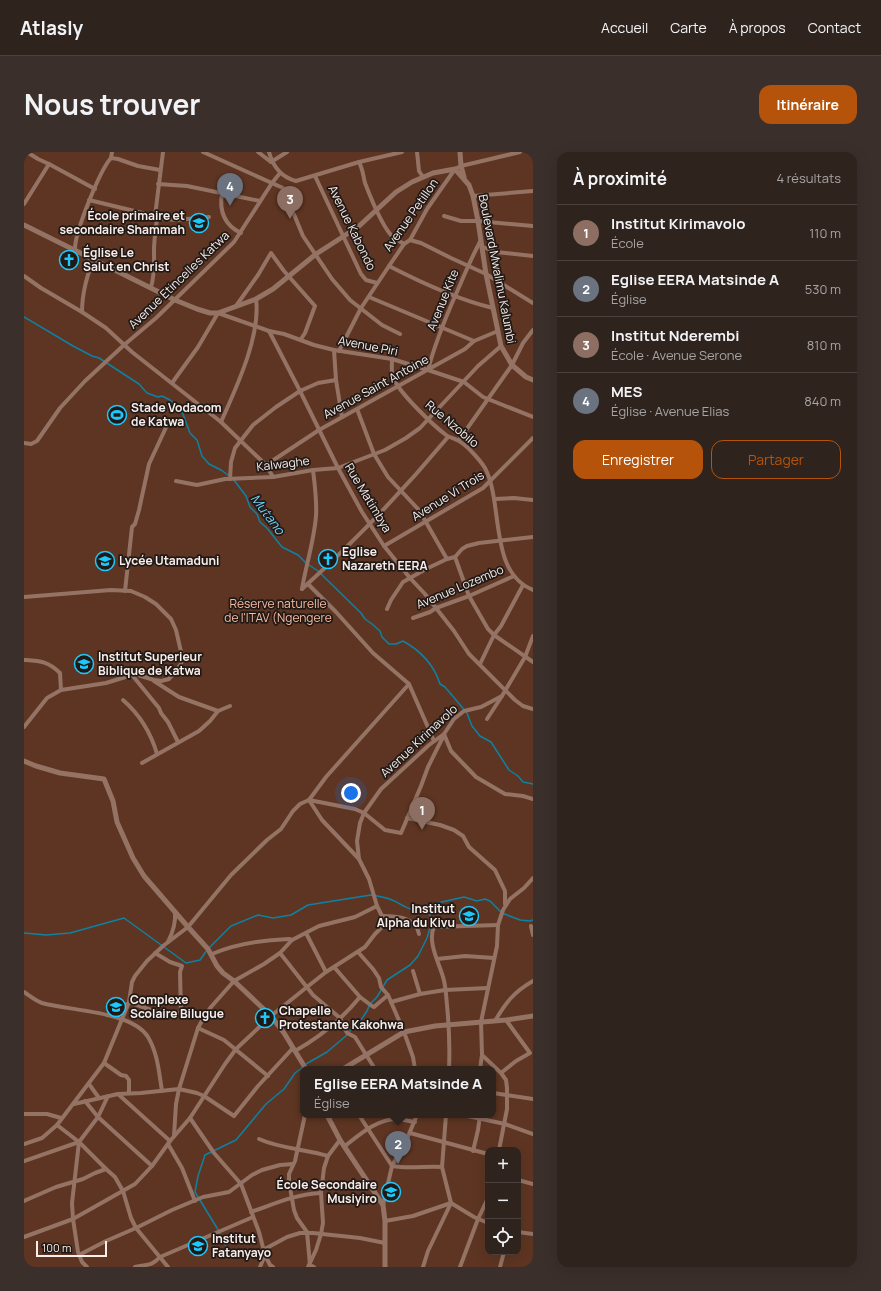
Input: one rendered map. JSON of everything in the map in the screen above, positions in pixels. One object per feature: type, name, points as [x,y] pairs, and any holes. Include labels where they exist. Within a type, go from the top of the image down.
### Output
[{"type":"street","points":[[27,152],[95,189]]},
{"type":"street","points":[[75,250],[76,239],[89,200],[111,158],[112,152]]},
{"type":"street","points":[[151,287],[154,279],[158,184],[163,152]]},
{"type":"street","points":[[203,152],[283,188],[303,236],[332,278],[350,300],[382,325],[400,334]]},
{"type":"street","points":[[258,152],[272,162],[280,173],[296,181],[359,162],[402,152]]},
{"type":"street","points":[[269,152],[272,162]]},
{"type":"street","points":[[272,162],[287,152]]},
{"type":"street","points":[[417,152],[420,171],[423,177]]},
{"type":"street","points":[[460,152],[464,178]]},
{"type":"street","name":"Avenue Petillon","points":[[339,351],[361,308],[388,266],[404,244],[410,240],[427,209],[455,169],[461,166],[520,152]]},
{"type":"street","points":[[111,158],[138,166],[160,170]]},
{"type":"street","points":[[359,162],[364,173],[368,191],[386,228],[393,238],[404,244]]},
{"type":"street","points":[[24,204],[49,164]]},
{"type":"street","points":[[172,383],[198,347],[218,313],[256,299],[316,254],[358,227],[396,192],[423,177],[434,173],[455,169]]},
{"type":"street","name":"Boulevard Mwalimu Kalumbi","points":[[455,169],[469,184],[473,196],[483,247],[486,274],[501,346],[512,365],[526,377],[533,380]]},
{"type":"street","name":"Avenue Etincelles Katwa","points":[[24,443],[31,444],[37,441],[60,408],[73,394],[124,345],[221,257],[241,233],[260,201],[280,173]]},
{"type":"street","name":"Avenue Kabondo","points":[[315,176],[361,274],[366,280],[377,284]]},
{"type":"street","points":[[158,184],[187,186],[260,201]]},
{"type":"street","points":[[473,196],[533,191]]},
{"type":"street","points":[[222,193],[221,209],[224,218],[234,230],[241,233]]},
{"type":"street","points":[[89,200],[156,217],[176,220],[209,217]]},
{"type":"street","points":[[444,216],[461,221],[533,226]]},
{"type":"street","points":[[24,225],[175,300],[197,309],[210,313],[218,313],[269,331]]},
{"type":"street","points":[[410,240],[421,243],[486,274],[533,302]]},
{"type":"street","name":"Avenue Kite","points":[[428,370],[433,349],[447,312],[481,240]]},
{"type":"street","points":[[483,247],[496,252],[533,256]]},
{"type":"street","points":[[236,306],[271,253],[284,271],[315,306],[305,333],[301,339]]},
{"type":"street","points":[[82,312],[86,279],[93,259]]},
{"type":"street","points":[[388,266],[456,295],[493,308]]},
{"type":"street","points":[[24,276],[106,328],[124,345],[221,422],[266,465],[273,477]]},
{"type":"street","points":[[369,297],[474,341]]},
{"type":"street","points":[[221,422],[233,394],[256,327],[256,299]]},
{"type":"street","points":[[458,440],[489,399],[501,379],[512,365],[523,343],[533,330]]},
{"type":"street","name":"Avenue Piri","points":[[269,331],[284,334],[334,350],[392,359],[428,370],[464,382],[483,397],[533,417]]},
{"type":"street","name":"Rue Matimbya","points":[[269,331],[338,468],[384,546],[425,594],[454,631],[469,654],[515,700],[523,706],[533,709]]},
{"type":"street","name":"Avenue Saint Antoine","points":[[266,465],[319,430],[465,349],[474,341],[498,331]]},
{"type":"street","name":"Kalwaghe","points":[[176,481],[197,485],[230,480],[273,477],[314,470],[338,468],[374,454],[406,438],[420,428],[489,356],[501,346]]},
{"type":"street","points":[[334,350],[336,380],[342,417]]},
{"type":"street","name":"Rue Nzobilo","points":[[392,359],[393,377],[398,386],[428,420],[448,437],[458,440],[480,461],[485,469],[494,499],[500,541],[506,563],[514,576],[523,585],[533,590]]},
{"type":"street","points":[[230,480],[231,462],[235,448],[253,425],[276,406],[300,391],[318,383],[336,380]]},
{"type":"street","points":[[356,409],[374,454],[388,477],[419,510],[447,559]]},
{"type":"street","points":[[125,591],[132,527],[135,524],[139,510],[149,464],[169,421]]},
{"type":"street","points":[[314,470],[316,516],[314,533],[302,589],[339,555],[401,491],[448,437]]},
{"type":"street","name":"Avenue Vi Trois","points":[[384,546],[484,488],[533,438]]},
{"type":"street","points":[[494,499],[514,498],[533,500]]},
{"type":"street","points":[[387,609],[403,582],[447,559],[455,558],[467,546],[479,543],[533,537]]},
{"type":"street","points":[[455,558],[469,596],[481,617],[494,635],[533,662]]},
{"type":"street","name":"Avenue Lozembo","points":[[413,618],[514,576]]},
{"type":"street","points":[[308,584],[336,612],[373,654],[409,684],[434,741]]},
{"type":"street","points":[[480,664],[494,635],[501,626],[523,585]]},
{"type":"street","points":[[24,597],[110,590],[131,591],[156,604],[171,619],[176,630],[182,656],[181,664],[169,679],[161,681],[138,675],[132,675],[106,683],[61,690],[47,698],[24,727]]},
{"type":"street","points":[[487,719],[525,657],[533,636]]},
{"type":"street","points":[[24,660],[44,661],[54,667],[60,673],[61,690]]},
{"type":"street","points":[[132,675],[159,708],[178,742]]},
{"type":"street","points":[[154,680],[179,697],[218,711]]},
{"type":"street","points":[[24,1144],[42,1138],[57,1125],[104,1063],[122,1019],[135,976],[156,952],[188,927],[231,875],[281,828],[293,811],[300,804],[309,800],[326,777],[409,684]]},
{"type":"street","name":"Avenue Kirimavolo","points":[[359,859],[357,842],[360,824],[364,813],[381,790],[434,741],[444,734],[454,718],[464,711],[481,707],[502,696]]},
{"type":"street","points":[[123,700],[141,719],[148,731],[157,754]]},
{"type":"street","points":[[142,763],[199,731],[218,711],[230,706]]},
{"type":"street","points":[[309,800],[355,809],[364,813],[384,830],[401,833],[428,767],[444,734]]},
{"type":"street","points":[[444,734],[451,751],[476,777],[505,794],[523,796],[533,800]]},
{"type":"street","points":[[24,761],[60,773],[104,779],[113,801],[117,822],[132,858],[159,894],[205,945],[211,953],[216,966],[271,1016],[304,1066]]},
{"type":"street","points":[[24,1237],[73,1219],[135,1184],[152,1166],[169,1142],[190,1118],[236,1050],[271,1016],[307,987],[326,972],[365,947],[384,924],[367,874],[359,859],[322,820],[309,800]]},
{"type":"street","points":[[407,818],[440,825],[454,830],[463,836],[469,847],[495,870],[506,892],[504,908]]},
{"type":"street","points":[[480,1066],[482,1056],[481,1022],[497,946],[500,917],[510,899],[524,888],[533,878]]},
{"type":"street","points":[[174,1136],[176,1104],[179,1089],[198,1028],[204,1017],[234,981],[280,953],[292,940],[320,926],[355,917],[377,906]]},
{"type":"street","points":[[168,942],[173,932],[176,920],[175,911]]},
{"type":"street","points":[[382,916],[404,918],[415,924],[420,934]]},
{"type":"street","points":[[449,1066],[449,1025],[444,978],[437,959],[432,932],[434,927],[498,925]]},
{"type":"street","points":[[531,926],[533,935]]},
{"type":"street","points":[[306,933],[326,972]]},
{"type":"street","points":[[211,953],[245,943],[292,940]]},
{"type":"street","points":[[156,952],[170,962],[182,966],[180,972],[180,1013]]},
{"type":"street","points":[[358,952],[379,978],[381,987],[388,995],[404,1032],[413,1057],[414,1066]]},
{"type":"street","points":[[280,953],[321,1003],[340,1018],[348,1033],[355,1036],[373,1066]]},
{"type":"street","points":[[437,959],[465,956],[494,958]]},
{"type":"street","points":[[334,967],[360,997],[374,1007],[388,995]]},
{"type":"street","points":[[413,971],[420,994]]},
{"type":"street","points":[[495,1021],[504,1004],[511,996],[533,981]]},
{"type":"street","points":[[391,1002],[420,994],[445,990],[488,988]]},
{"type":"street","points":[[24,992],[41,1003],[107,1015],[122,1019],[139,1027],[148,1037],[157,1059],[162,1091]]},
{"type":"street","points":[[74,1104],[118,1094],[179,1089],[191,1091],[204,1096],[234,1116],[258,1086],[294,1049],[320,1036],[360,997]]},
{"type":"street","points":[[128,1002],[159,1013],[191,1013],[204,1017]]},
{"type":"street","points":[[107,1015],[123,1008],[128,1002]]},
{"type":"street","points":[[348,1066],[404,1032],[426,1027],[506,1020],[533,1016]]},
{"type":"street","points":[[501,1073],[516,1061],[530,1053],[506,1020]]},
{"type":"street","points":[[198,1028],[224,1040],[268,1076]]},
{"type":"street","points":[[482,1056],[493,1066]]},
{"type":"street","points":[[104,1063],[121,1075],[126,1076],[129,1080],[129,1093]]},
{"type":"street","points":[[496,1069],[506,1080],[508,1096],[505,1124],[500,1147]]},
{"type":"street","points":[[89,1084],[99,1098]]},
{"type":"street","points":[[118,1094],[169,1142],[199,1199]]},
{"type":"street","points":[[496,1094],[533,1099]]},
{"type":"street","points":[[24,1161],[78,1142],[98,1117],[108,1096]]},
{"type":"street","points":[[85,1101],[98,1117],[152,1166]]},
{"type":"street","points":[[24,1114],[47,1114],[62,1118]]},
{"type":"street","points":[[190,1118],[214,1153],[241,1184],[263,1250],[272,1267]]},
{"type":"street","points":[[304,1118],[289,1182],[297,1218],[307,1232],[310,1266]]},
{"type":"street","points":[[329,1118],[340,1140],[383,1205]]},
{"type":"street","points":[[361,1118],[367,1130],[392,1166],[411,1168],[432,1166],[442,1167]]},
{"type":"street","points":[[345,1146],[367,1130],[383,1121],[394,1118]]},
{"type":"street","points":[[401,1118],[415,1122]]},
{"type":"street","points":[[385,1267],[385,1221],[383,1205],[392,1166],[410,1133],[416,1118]]},
{"type":"street","points":[[423,1267],[428,1251],[451,1203],[442,1167],[446,1118]]},
{"type":"street","points":[[472,1151],[480,1118]]},
{"type":"street","points":[[484,1118],[533,1134]]},
{"type":"street","points":[[57,1125],[78,1142],[115,1177],[123,1191],[131,1218],[136,1228],[168,1267]]},
{"type":"street","points":[[410,1133],[485,1153]]},
{"type":"street","points":[[259,1139],[271,1144],[328,1156]]},
{"type":"street","points":[[310,1266],[321,1234],[321,1193],[324,1168],[328,1156],[340,1140]]},
{"type":"street","points":[[78,1142],[72,1202],[73,1219],[79,1255],[82,1262],[87,1267]]},
{"type":"street","points":[[79,1255],[172,1210],[199,1199],[229,1192],[252,1175],[262,1170],[280,1165],[293,1164]]},
{"type":"street","points":[[24,1201],[56,1187],[83,1180],[95,1172],[106,1169]]},
{"type":"street","points":[[521,1182],[533,1184]]},
{"type":"street","points":[[251,1212],[292,1198],[321,1193]]},
{"type":"street","points":[[385,1221],[413,1216],[451,1203],[485,1222]]},
{"type":"street","points":[[460,1267],[485,1204]]},
{"type":"street","points":[[135,1267],[149,1265],[160,1257],[253,1217]]},
{"type":"street","points":[[263,1250],[287,1237],[307,1232],[385,1242]]},
{"type":"street","points":[[521,1232],[533,1234]]},
{"type":"street","points":[[260,1267],[265,1255]]},
{"type":"street","points":[[500,1267],[503,1255]]},
{"type":"green space","name":"Réserve naturelle de l'ITAV (Ngengere","points":[[24,152],[533,152],[533,1267],[24,1267]]},
{"type":"waterway","name":"Mutano","points":[[24,317],[73,346],[99,358],[139,384],[147,393],[158,397],[162,396],[170,400],[181,409],[190,433],[197,440],[202,456],[209,464],[228,475]]},
{"type":"waterway","name":"Mutano","points":[[234,480],[246,496],[250,507],[257,514],[260,522],[267,528],[282,547],[298,555],[306,563]]},
{"type":"waterway","name":"Mutano","points":[[309,565],[318,571],[361,613],[365,619],[380,631],[382,637],[389,644],[396,644],[403,641],[416,649],[426,659],[440,684],[445,687],[467,713],[472,726],[480,736],[491,742],[509,770],[518,776],[523,782],[533,784]]},
{"type":"waterway","points":[[210,947],[231,926],[258,915],[273,918],[291,915],[308,905],[371,895],[387,898],[412,909],[464,897],[477,901],[485,899],[490,901],[502,913],[520,920],[533,920]]},
{"type":"waterway","points":[[306,1064],[327,1052],[347,1035],[347,1033],[357,1026],[387,980],[410,965],[418,956],[430,928],[430,912],[433,905]]},
{"type":"waterway","points":[[24,933],[46,935],[70,933],[124,918],[186,963],[200,960],[207,950]]},
{"type":"waterway","points":[[230,1255],[217,1228],[195,1192],[198,1176],[205,1155],[236,1140],[266,1104],[284,1089],[295,1073],[300,1069]]},
{"type":"place","name":"MES","points":[[230,206]]},
{"type":"place","name":"Institut Nderembi","points":[[290,219]]},
{"type":"place","name":"École primaire et secondaire Shammah","points":[[199,223]]},
{"type":"place","name":"Église Le Salut en Christ","points":[[69,260]]},
{"type":"place","name":"Stade Vodacom de Katwa","points":[[117,415]]},
{"type":"place","name":"Eglise Nazareth EERA","points":[[328,559]]},
{"type":"place","name":"Lycée Utamaduni","points":[[105,561]]},
{"type":"place","name":"Institut Superieur Biblique de Katwa","points":[[84,664]]},
{"type":"place","name":"Institut Kirimavolo","points":[[422,830]]},
{"type":"place","name":"Institut Alpha du Kivu","points":[[469,916]]},
{"type":"place","name":"Complexe Scolaire Bilugue","points":[[116,1007]]},
{"type":"place","name":"Chapelle Protestante Kakohwa","points":[[265,1018]]},
{"type":"place","name":"Eglise EERA Matsinde A","points":[[398,1164]]},
{"type":"place","name":"École Secondaire Musiyiro","points":[[391,1192]]},
{"type":"place","name":"Institut Fatanyayo","points":[[198,1246]]}]
